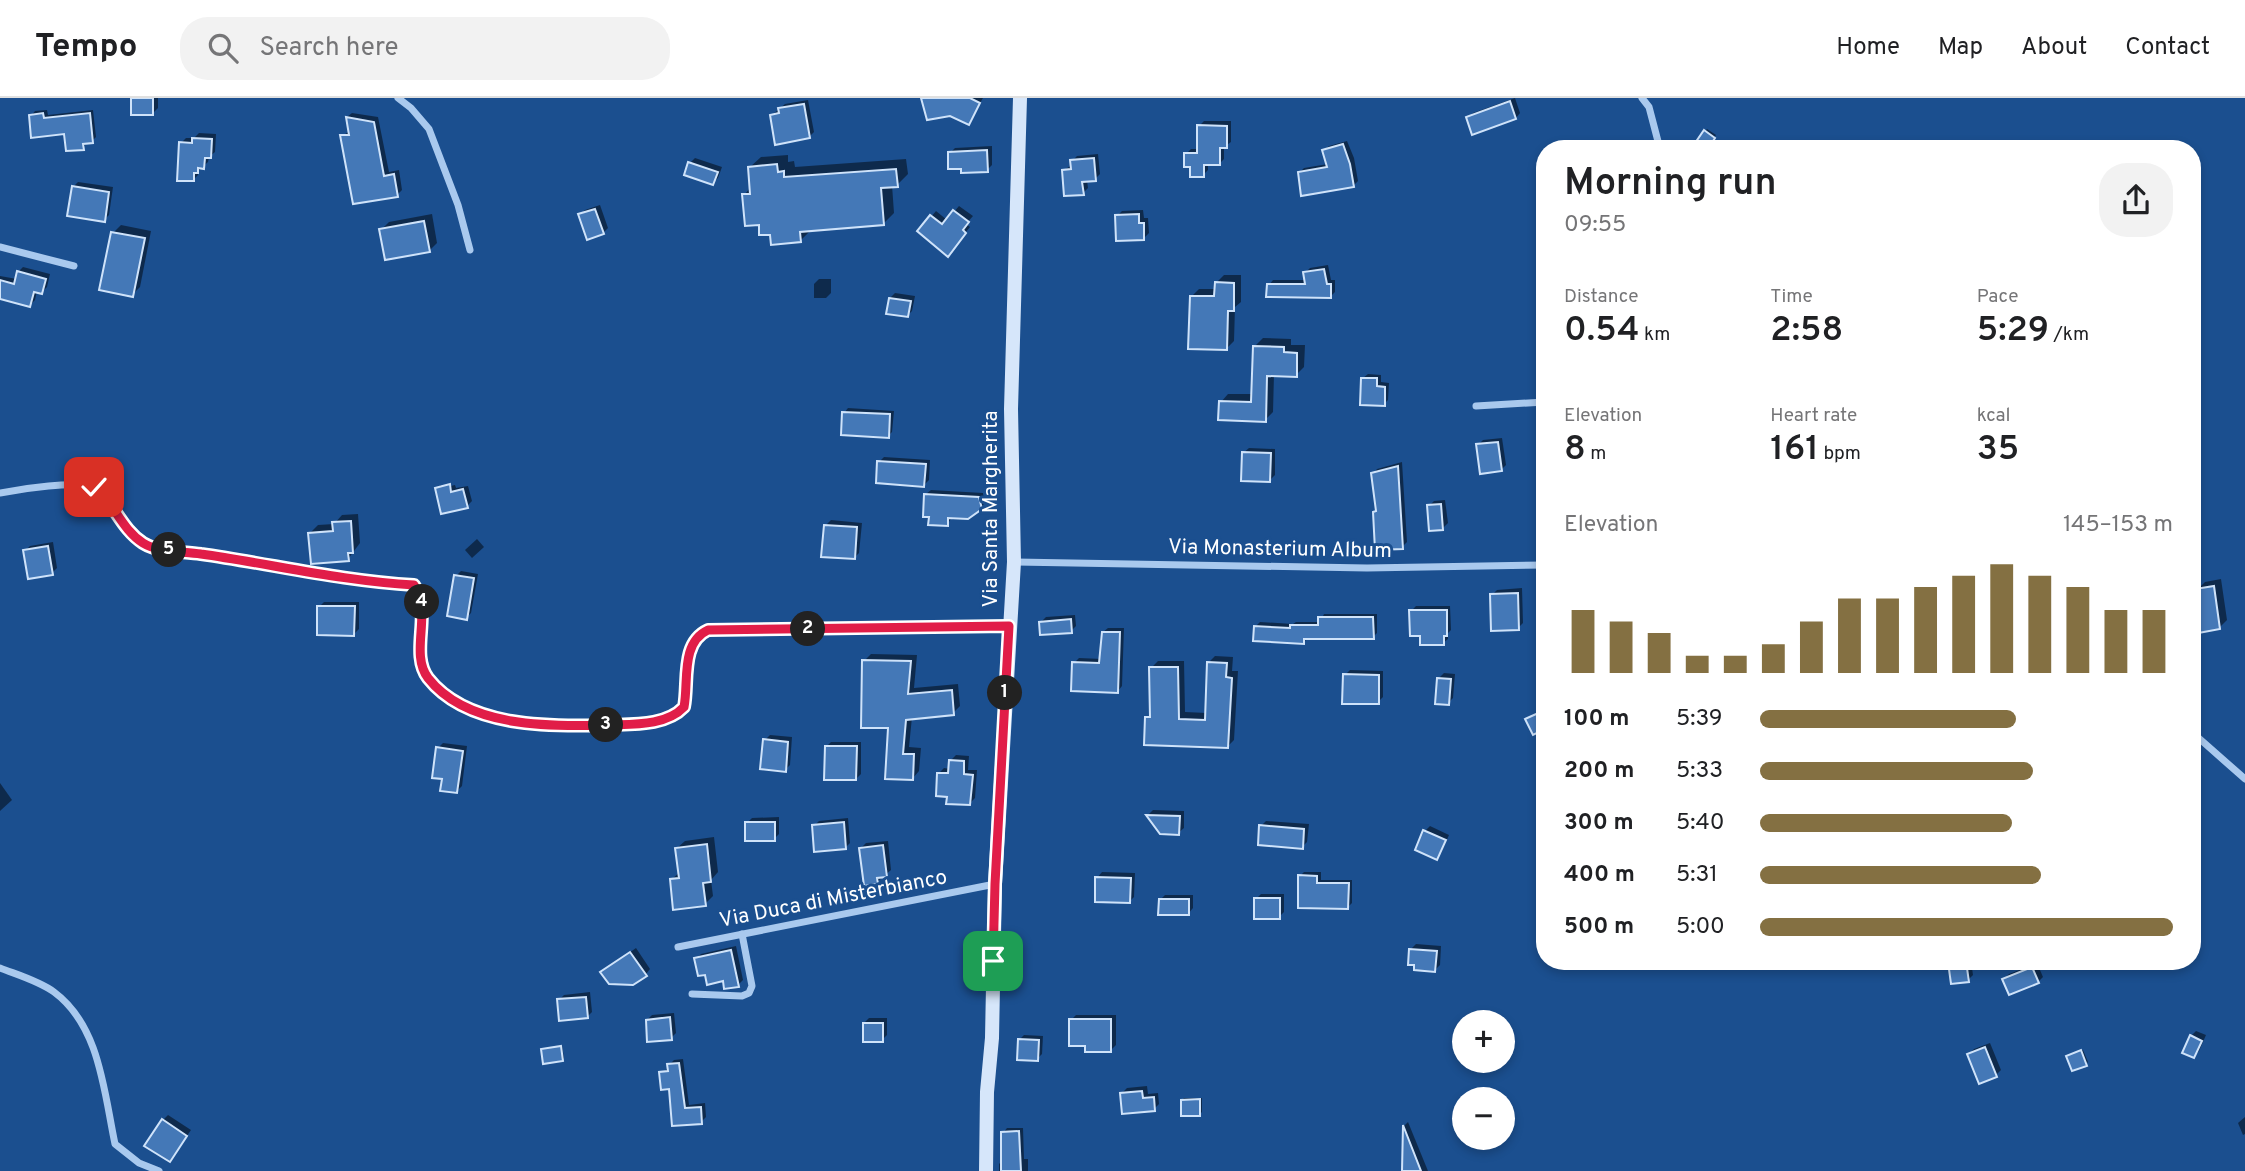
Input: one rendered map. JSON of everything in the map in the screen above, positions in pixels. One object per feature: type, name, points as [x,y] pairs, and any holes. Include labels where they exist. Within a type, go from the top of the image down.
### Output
[{"type":"street","points":[[398,98],[429,128],[458,205],[470,250]]},
{"type":"street","name":"Via Santa Margherita","points":[[986,1171],[995,884],[1014,562],[1011,409],[1020,98]]},
{"type":"street","points":[[1642,98],[1648,107],[1657,140]]},
{"type":"street","points":[[0,247],[74,265]]},
{"type":"street","points":[[1476,407],[1536,402]]},
{"type":"street","points":[[0,493],[27,488],[94,487],[104,494],[130,531],[144,544],[159,549],[372,583],[414,585],[421,594],[421,644],[426,676],[460,704],[503,720],[526,724],[623,724],[658,721],[679,713],[684,707],[686,671],[692,645],[698,635],[708,630],[1009,626]]},
{"type":"street","name":"Via Monasterium Album","points":[[1014,562],[1367,568],[1536,565]]},
{"type":"street","points":[[2201,740],[2245,779]]},
{"type":"street","name":"Via Duca di Misterbianco","points":[[678,947],[995,884]]},
{"type":"street","points":[[692,994],[742,996],[749,993],[751,986],[742,934]]},
{"type":"street","points":[[0,968],[54,992],[74,1011],[97,1061],[115,1144],[139,1163],[159,1171]]},
{"type":"building","points":[[131,98],[153,98],[153,115],[131,115]]},
{"type":"building","points":[[921,98],[970,98],[980,103],[969,125],[950,116],[927,120]]},
{"type":"building","points":[[1510,101],[1516,119],[1472,135],[1466,117]]},
{"type":"building","points":[[804,104],[810,138],[775,145],[770,115],[779,113],[778,108]]},
{"type":"building","points":[[43,113],[44,118],[90,113],[93,143],[83,144],[84,150],[66,151],[64,134],[31,138],[29,115]]},
{"type":"building","points":[[346,117],[374,122],[384,176],[394,174],[398,197],[353,204],[340,135],[349,135]]},
{"type":"building","points":[[1197,125],[1227,126],[1227,148],[1220,148],[1220,165],[1204,165],[1204,177],[1190,177],[1190,167],[1184,167],[1184,153],[1197,153]]},
{"type":"building","points":[[1704,130],[1715,138],[1714,140],[1697,140]]},
{"type":"building","points":[[192,138],[212,139],[211,158],[205,158],[204,169],[198,168],[198,173],[194,173],[194,181],[177,181],[179,142],[192,143]]},
{"type":"building","points":[[1343,144],[1354,187],[1301,196],[1298,172],[1327,167],[1322,150]]},
{"type":"building","points":[[987,150],[988,172],[961,173],[961,169],[948,169],[948,152]]},
{"type":"building","points":[[1094,158],[1096,181],[1082,182],[1084,195],[1064,196],[1062,170],[1071,169],[1070,160]]},
{"type":"building","points":[[688,162],[718,172],[713,185],[684,175]]},
{"type":"building","points":[[777,164],[778,172],[784,171],[784,177],[896,169],[898,187],[881,188],[884,225],[800,232],[801,242],[771,245],[770,235],[759,235],[759,225],[745,226],[742,194],[750,194],[748,167]]},
{"type":"building","points":[[72,186],[109,192],[105,222],[67,216]]},
{"type":"building","points":[[595,209],[604,234],[587,240],[578,214]]},
{"type":"building","points":[[953,210],[969,222],[963,230],[966,233],[948,257],[917,231],[930,215],[942,224]]},
{"type":"building","points":[[1139,214],[1139,223],[1144,223],[1144,240],[1116,241],[1115,215]]},
{"type":"building","points":[[424,221],[430,252],[385,260],[379,229]]},
{"type":"building","points":[[111,232],[145,238],[133,297],[99,290]]},
{"type":"building","points":[[1324,269],[1327,284],[1331,284],[1331,298],[1266,297],[1267,284],[1305,284],[1303,272]]},
{"type":"building","points":[[17,271],[46,279],[42,294],[34,292],[30,307],[0,299],[0,280],[14,284]]},
{"type":"building","points":[[1215,282],[1234,283],[1234,311],[1228,311],[1227,350],[1188,349],[1190,296],[1214,296]]},
{"type":"building","points":[[889,298],[911,301],[908,317],[886,314]]},
{"type":"building","points":[[1253,346],[1284,347],[1284,352],[1297,353],[1297,377],[1267,376],[1266,422],[1218,420],[1219,401],[1251,402]]},
{"type":"building","points":[[1361,378],[1377,378],[1377,386],[1385,387],[1385,406],[1360,405]]},
{"type":"building","points":[[842,412],[890,414],[889,438],[841,435]]},
{"type":"building","points":[[1498,442],[1502,471],[1480,474],[1476,444]]},
{"type":"building","points":[[1242,452],[1271,453],[1270,482],[1241,481]]},
{"type":"building","points":[[877,461],[926,464],[924,487],[876,483]]},
{"type":"building","points":[[1398,466],[1403,549],[1375,550],[1373,512],[1376,511],[1371,473]]},
{"type":"building","points":[[450,484],[451,492],[463,489],[468,508],[441,514],[435,488]]},
{"type":"building","points":[[924,494],[979,497],[982,509],[968,519],[948,518],[948,526],[928,525],[929,517],[923,517]]},
{"type":"building","points":[[1441,504],[1443,530],[1429,531],[1427,505]]},
{"type":"building","points":[[351,521],[353,553],[348,553],[349,561],[311,564],[308,533],[333,531],[332,522]]},
{"type":"building","points":[[824,525],[857,527],[855,559],[821,557]]},
{"type":"building","points":[[48,546],[53,575],[28,579],[23,550]]},
{"type":"building","points":[[454,575],[474,578],[467,620],[447,616]]},
{"type":"building","points":[[2214,586],[2220,629],[2201,633],[2201,588]]},
{"type":"building","points":[[1518,593],[1519,630],[1491,631],[1490,594]]},
{"type":"building","points":[[317,606],[355,606],[354,636],[317,635]]},
{"type":"building","points":[[1409,610],[1447,610],[1447,636],[1444,636],[1444,645],[1420,645],[1420,636],[1410,636]]},
{"type":"building","points":[[1318,617],[1373,617],[1374,639],[1304,639],[1304,644],[1253,641],[1254,626],[1290,628],[1290,625],[1318,625]]},
{"type":"building","points":[[1071,619],[1072,633],[1040,635],[1039,622]]},
{"type":"building","points":[[1102,632],[1120,632],[1118,693],[1071,691],[1072,662],[1099,663]]},
{"type":"building","points":[[862,660],[911,661],[908,694],[952,690],[954,715],[906,720],[903,754],[914,754],[913,780],[885,779],[888,728],[861,728]]},
{"type":"building","points":[[1207,662],[1227,663],[1226,677],[1232,678],[1228,748],[1144,745],[1145,717],[1150,717],[1149,667],[1178,667],[1179,719],[1205,720]]},
{"type":"building","points":[[1343,674],[1379,675],[1379,704],[1342,704]]},
{"type":"building","points":[[1437,678],[1451,679],[1449,705],[1435,704]]},
{"type":"building","points":[[1536,714],[1536,734],[1533,735],[1525,719]]},
{"type":"building","points":[[763,739],[788,742],[786,772],[760,769]]},
{"type":"building","points":[[825,746],[857,746],[856,780],[824,780]]},
{"type":"building","points":[[436,747],[463,751],[457,793],[440,791],[442,779],[432,778]]},
{"type":"building","points":[[949,760],[964,761],[964,774],[973,775],[970,805],[946,804],[947,797],[936,796],[937,773],[948,773]]},
{"type":"building","points":[[1146,815],[1180,816],[1179,835],[1160,834]]},
{"type":"building","points":[[745,822],[775,822],[775,841],[745,841]]},
{"type":"building","points":[[844,822],[846,849],[814,852],[812,825]]},
{"type":"building","points":[[1259,825],[1304,829],[1303,849],[1258,845]]},
{"type":"building","points":[[1423,830],[1446,840],[1437,860],[1415,850]]},
{"type":"building","points":[[707,844],[711,882],[703,883],[706,906],[673,910],[670,879],[679,878],[675,848]]},
{"type":"building","points":[[883,845],[887,877],[877,878],[878,884],[864,886],[859,848]]},
{"type":"building","points":[[1298,875],[1317,876],[1317,883],[1349,883],[1348,909],[1298,908]]},
{"type":"building","points":[[1095,877],[1131,878],[1130,903],[1095,902]]},
{"type":"building","points":[[1254,898],[1280,898],[1280,919],[1254,919]]},
{"type":"building","points":[[1159,899],[1189,899],[1189,915],[1158,915]]},
{"type":"building","points":[[1409,949],[1437,951],[1435,972],[1414,970],[1414,965],[1408,965]]},
{"type":"building","points":[[731,950],[739,987],[724,989],[723,981],[707,985],[705,975],[698,976],[694,958]]},
{"type":"building","points":[[630,952],[647,976],[633,985],[609,984],[600,972]]},
{"type":"building","points":[[1949,970],[1967,970],[1969,982],[1951,984]]},
{"type":"building","points":[[2024,970],[2033,970],[2039,983],[2009,995],[2002,979]]},
{"type":"building","points":[[586,997],[588,1018],[559,1021],[557,999]]},
{"type":"building","points":[[670,1017],[672,1040],[647,1042],[646,1020]]},
{"type":"building","points":[[1069,1019],[1111,1019],[1111,1052],[1085,1052],[1085,1046],[1069,1046]]},
{"type":"building","points":[[863,1023],[883,1023],[883,1042],[863,1042]]},
{"type":"building","points":[[2190,1035],[2202,1041],[2194,1058],[2182,1053]]},
{"type":"building","points":[[1018,1039],[1039,1040],[1038,1061],[1017,1060]]},
{"type":"building","points":[[561,1046],[563,1061],[543,1064],[541,1049]]},
{"type":"building","points":[[1985,1047],[1997,1077],[1979,1084],[1967,1054]]},
{"type":"building","points":[[2081,1050],[2087,1066],[2072,1071],[2066,1056]]},
{"type":"building","points":[[679,1063],[685,1108],[701,1107],[702,1124],[672,1126],[669,1089],[661,1090],[659,1072],[668,1071],[667,1064]]},
{"type":"building","points":[[1142,1091],[1143,1098],[1154,1097],[1155,1111],[1122,1114],[1120,1093]]},
{"type":"building","points":[[1200,1099],[1200,1116],[1181,1116],[1181,1100]]},
{"type":"building","points":[[162,1119],[187,1136],[170,1162],[144,1146]]},
{"type":"building","points":[[1403,1125],[1421,1171],[1402,1171]]},
{"type":"building","points":[[1019,1131],[1021,1171],[1001,1171],[1001,1132]]},
{"type":"route","points":[[94,487],[104,494],[130,531],[144,544],[159,549],[372,583],[414,585],[421,594],[421,644],[426,676],[460,704],[503,720],[526,724],[623,724],[658,721],[679,713],[684,707],[687,695],[686,671],[692,645],[698,635],[708,630],[1009,626],[993,961]]}]
